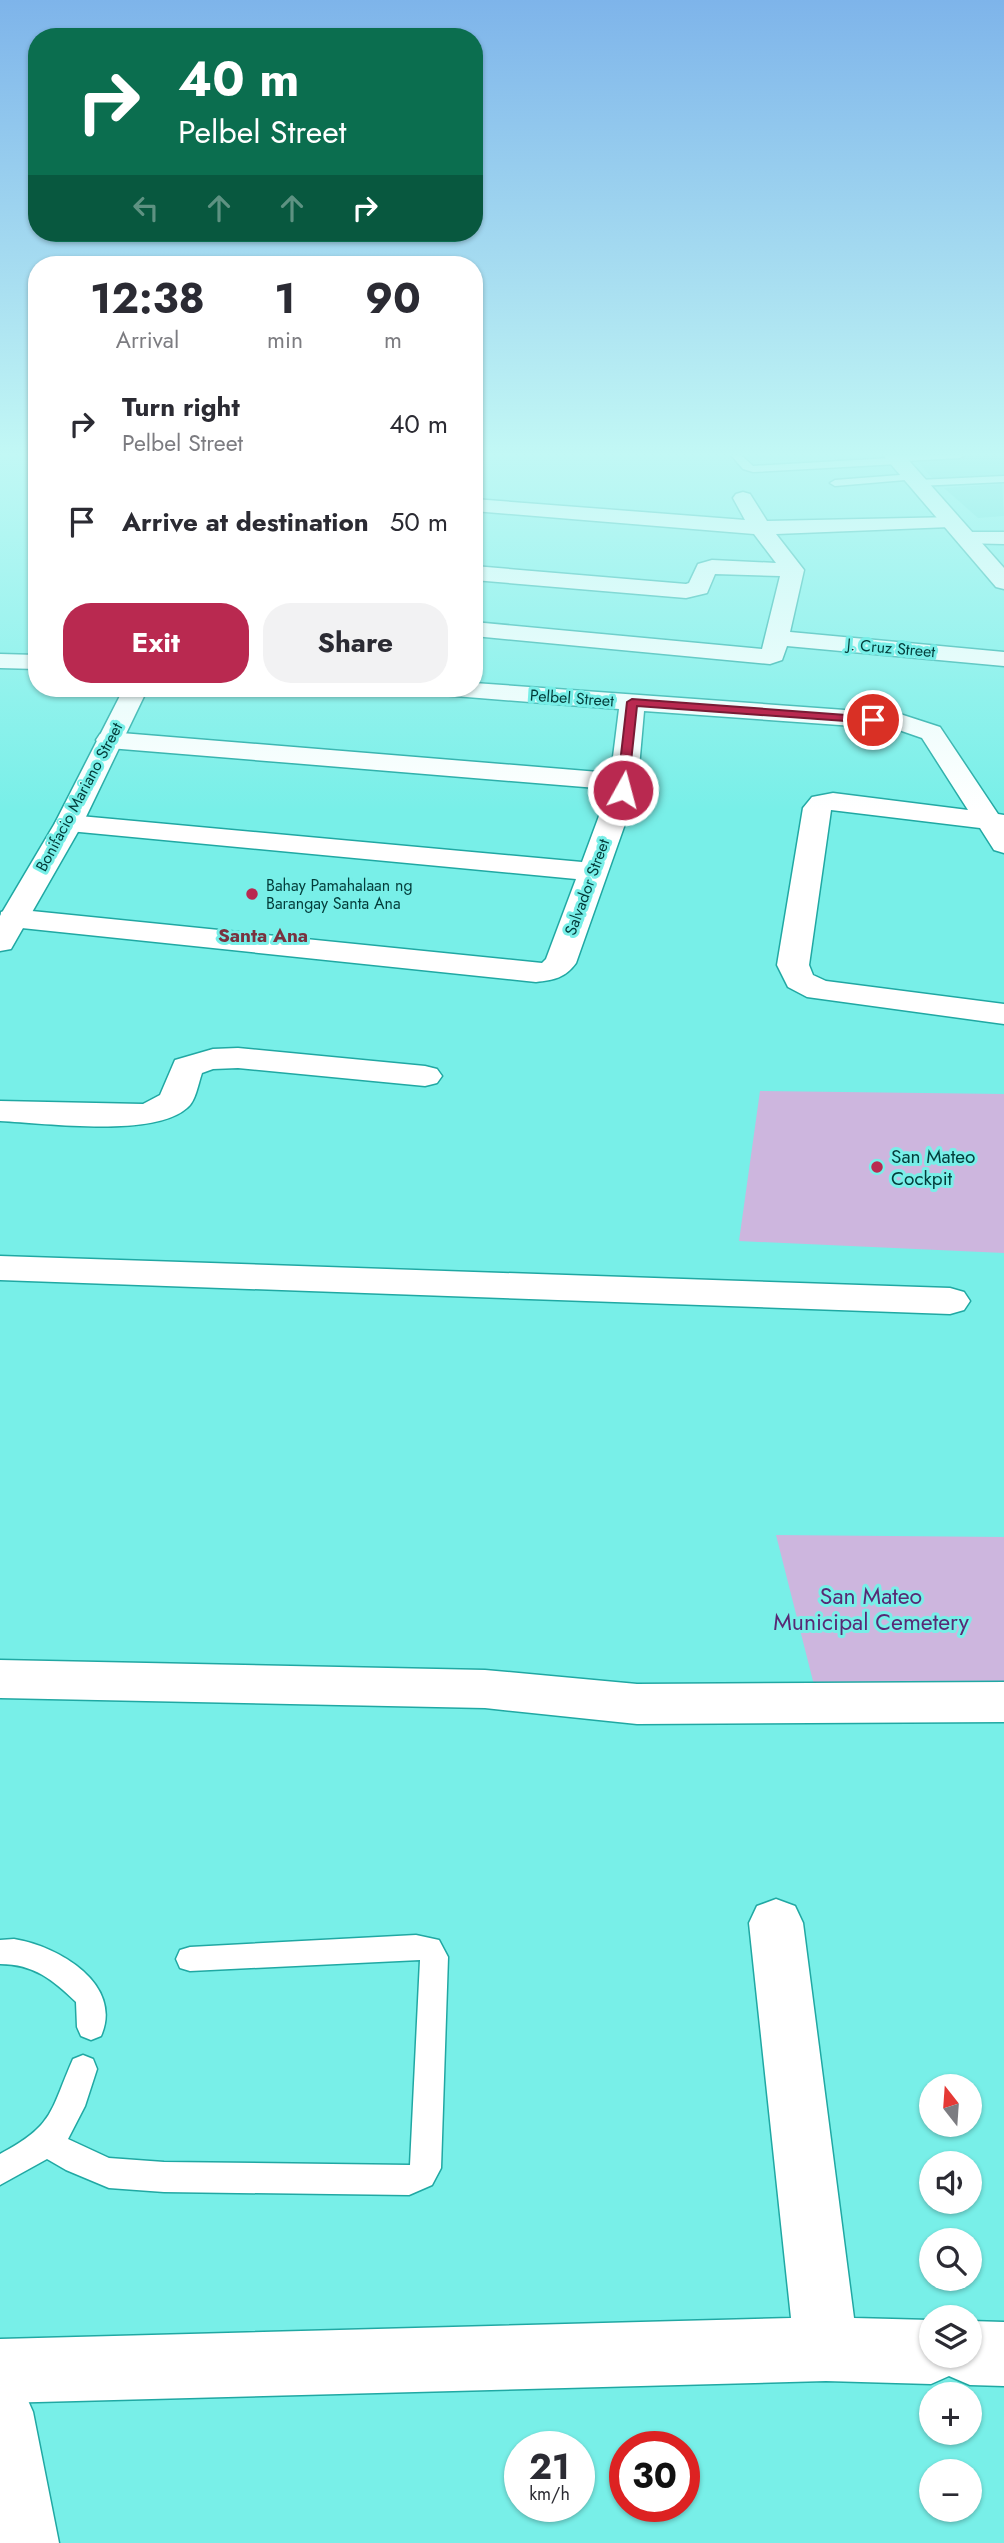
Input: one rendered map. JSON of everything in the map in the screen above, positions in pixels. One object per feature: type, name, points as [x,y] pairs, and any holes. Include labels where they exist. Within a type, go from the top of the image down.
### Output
[{"type":"street","points":[[483,574],[686,591],[699,588],[704,574]]},
{"type":"street","points":[[483,630],[764,657],[773,655],[792,574]]},
{"type":"street","name":"J. Cruz Street","points":[[778,638],[1004,659]]},
{"type":"street","points":[[0,661],[28,662]]},
{"type":"street","name":"Pelbel Street","points":[[483,691],[900,722],[917,726],[931,733],[996,822],[1004,844]]},
{"type":"street","name":"Bonifacio Mariano Street","points":[[6,930],[69,823],[131,697]]},
{"type":"street","name":"Salvador Street","points":[[6,930],[536,973],[551,971],[560,963],[625,782],[632,702]]},
{"type":"street","points":[[109,740],[625,782]]},
{"type":"street","points":[[996,822],[833,801],[821,803],[817,808],[793,965],[799,980],[818,990],[1004,1014]]},
{"type":"street","points":[[69,823],[592,872]]},
{"type":"street","points":[[0,1111],[129,1116],[151,1114],[175,1101],[187,1067],[218,1057],[251,1058],[287,1064],[312,1063],[425,1076]]},
{"type":"street","points":[[0,1268],[950,1301]]},
{"type":"street","points":[[0,1679],[485,1689],[637,1704],[1004,1702]]},
{"type":"street","points":[[776,1923],[826,2348]]},
{"type":"street","points":[[0,2371],[826,2348],[919,2352]]},
{"type":"street","points":[[982,2353],[1004,2354]]},
{"type":"street","points":[[0,2412],[25,2543]]},
{"type":"lane","points":[[47,2143],[76,2160],[109,2173],[164,2177],[409,2180],[421,2175],[426,2168],[434,1957],[429,1949],[190,1959]]},
{"type":"lane","points":[[0,1952],[19,1950],[57,1965],[90,1997],[91,2027]]},
{"type":"lane","points":[[0,2170],[47,2143],[71,2110],[83,2069]]},
{"type":"green space","name":"San Mateo Cockpit","points":[[760,1091],[1004,1094],[1004,1253],[739,1241]]},
{"type":"green space","name":"San Mateo Municipal Cemetery","points":[[776,1535],[1004,1537],[1004,1681],[814,1685]]},
{"type":"place","name":"Bahay Pamahalaan ng Barangay Santa Ana","points":[[252,894]]},
{"type":"place","name":"San Mateo Cockpit","points":[[877,1167]]},
{"type":"district","name":"Santa Ana","points":[[263,935]]},
{"type":"route","points":[[623,790],[632,702],[873,720]]}]
